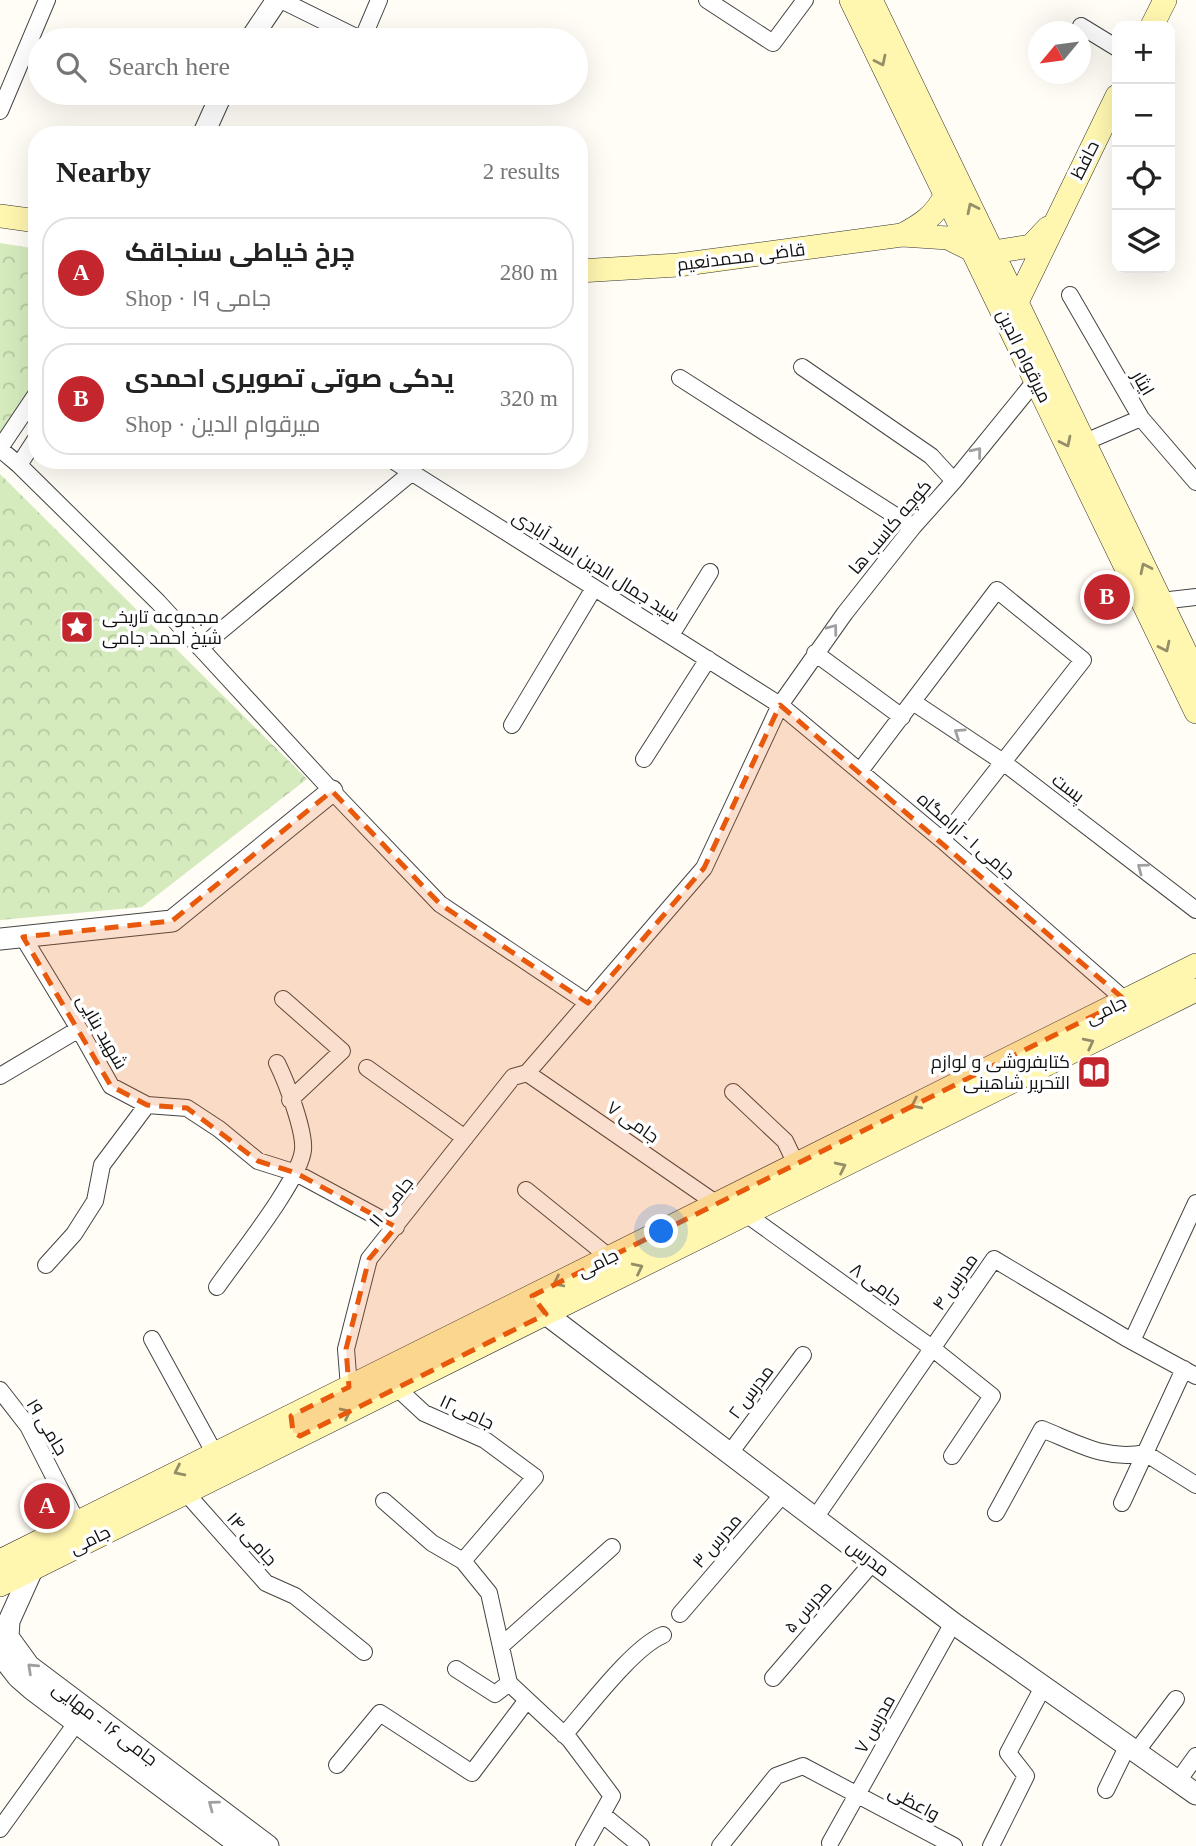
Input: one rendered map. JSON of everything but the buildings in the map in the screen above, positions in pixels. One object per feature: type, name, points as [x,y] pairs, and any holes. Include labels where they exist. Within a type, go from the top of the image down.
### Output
[{"type":"main road","name":"میرقوام الدین","points":[[851,0],[940,180],[1017,302],[1084,442],[1096,485]]},
{"type":"main road","name":"میرقوام الدین","points":[[871,0],[983,251],[1036,380],[1096,485],[1115,524],[1196,712]]},
{"type":"main road","points":[[1154,21],[1165,0]]},
{"type":"main road","name":"حافظ","points":[[1017,302],[1112,106]]},
{"type":"main road","name":"قاضی محمدنعیم","points":[[902,235],[924,223],[938,210],[944,197],[940,180]]},
{"type":"main road","points":[[0,216],[28,221]]},
{"type":"main road","points":[[983,251],[1031,246],[1053,224]]},
{"type":"main road","name":"قاضی محمدنعیم","points":[[588,270],[678,265],[902,235],[948,238],[983,251]]},
{"type":"main road","name":"میرقوام الدین","points":[[1115,524],[1161,601],[1196,674]]},
{"type":"main road","name":"جامی","points":[[0,1586],[186,1493],[257,1445],[296,1426],[397,1388],[539,1305],[608,1257],[1196,965]]},
{"type":"main road","name":"جامی","points":[[296,1426],[349,1387],[746,1214],[1196,990]]},
{"type":"main road","name":"جامی","points":[[0,1560],[215,1454],[257,1445]]},
{"type":"street","points":[[35,28],[47,0]]},
{"type":"street","points":[[258,28],[277,0],[336,28]]},
{"type":"street","points":[[367,28],[379,0]]},
{"type":"street","points":[[707,0],[773,43],[804,0]]},
{"type":"street","points":[[1091,32],[1112,45]]},
{"type":"street","points":[[0,111],[28,45]]},
{"type":"street","points":[[207,126],[217,105]]},
{"type":"street","name":"ایثار","points":[[1070,295],[1141,418],[1196,482]]},
{"type":"street","points":[[802,367],[930,456],[954,481]]},
{"type":"street","points":[[680,378],[913,527]]},
{"type":"street","name":"کوچه کاسب ها","points":[[587,1003],[704,868],[780,705],[815,653],[913,527],[1036,380]]},
{"type":"street","points":[[28,407],[0,449],[158,602],[440,904],[587,1003]]},
{"type":"street","points":[[1084,442],[1141,418]]},
{"type":"street","points":[[19,465],[28,451]]},
{"type":"street","name":"سید جمال الدین اسد آبادی","points":[[405,469],[780,705]]},
{"type":"street","points":[[200,648],[411,473]]},
{"type":"street","points":[[671,635],[710,572]]},
{"type":"street","points":[[512,725],[594,588]]},
{"type":"street","points":[[860,771],[997,590],[1083,660],[942,840]]},
{"type":"street","points":[[1161,601],[1196,597]]},
{"type":"street","points":[[815,653],[902,717]]},
{"type":"street","points":[[644,760],[708,659]]},
{"type":"street","name":"پست","points":[[913,702],[1003,762],[1196,910]]},
{"type":"street","name":"جامی ۱ - آرامگاه","points":[[780,705],[942,840],[1125,1000]]},
{"type":"street","points":[[0,939],[172,921],[332,791]]},
{"type":"street","name":"شهید بنایی","points":[[23,937],[111,1086],[147,1105],[187,1108],[219,1129],[258,1161],[296,1173],[396,1227]]},
{"type":"street","points":[[283,999],[342,1051],[290,1100]]},
{"type":"street","name":"جامی ۱۱","points":[[349,1387],[346,1349],[369,1259],[513,1077],[527,1073],[587,1003]]},
{"type":"street","points":[[0,1076],[79,1029]]},
{"type":"street","points":[[217,1287],[296,1173],[303,1150],[301,1131],[286,1080],[277,1063]]},
{"type":"street","points":[[367,1068],[465,1138]]},
{"type":"street","name":"جامی ۷","points":[[527,1073],[717,1204]]},
{"type":"street","points":[[733,1092],[785,1141],[796,1164]]},
{"type":"street","points":[[46,1265],[74,1234],[95,1200],[103,1165],[147,1105]]},
{"type":"street","points":[[526,1190],[608,1257]]},
{"type":"street","points":[[1132,1341],[1194,1213]]},
{"type":"street","name":"جامی ۸","points":[[746,1214],[992,1396],[952,1456]]},
{"type":"street","name":"مدرس ۴","points":[[815,1518],[994,1259],[1132,1341],[1190,1372]]},
{"type":"street","name":"مدرس","points":[[539,1305],[953,1623],[1196,1794]]},
{"type":"street","points":[[152,1339],[215,1454]]},
{"type":"street","name":"مدرس ۲","points":[[730,1453],[803,1354]]},
{"type":"street","points":[[1122,1503],[1145,1453],[1190,1372]]},
{"type":"street","name":"جامی۱۲","points":[[397,1388],[424,1413],[485,1440],[535,1477],[463,1561]]},
{"type":"street","name":"جامی ۱۹","points":[[0,1390],[28,1426],[77,1522]]},
{"type":"street","points":[[996,1513],[1042,1429],[1105,1454],[1128,1456],[1145,1453],[1196,1485]]},
{"type":"street","name":"جامی ۱۴","points":[[186,1493],[266,1583],[295,1596],[365,1651]]},
{"type":"street","name":"مدرس ۳","points":[[680,1614],[783,1494]]},
{"type":"street","points":[[384,1501],[432,1543],[463,1561],[489,1593],[509,1683],[564,1735],[612,1796],[584,1846]]},
{"type":"street","points":[[501,1646],[612,1547]]},
{"type":"street","name":"مدرس ۵","points":[[773,1678],[873,1562]]},
{"type":"street","name":"جامی ۱۶ - مهایی","points":[[32,1570],[9,1621],[8,1637],[29,1666],[81,1716],[241,1846]]},
{"type":"street","name":"مدرس ۷","points":[[830,1843],[953,1623]]},
{"type":"street","points":[[564,1735],[628,1662],[654,1639],[663,1636]]},
{"type":"street","name":"جامی ۱۶ - مهایی","points":[[0,1654],[18,1677],[81,1716],[268,1846]]},
{"type":"street","points":[[456,1669],[495,1694],[509,1683]]},
{"type":"street","points":[[991,1846],[1026,1776],[1008,1753],[1044,1687]]},
{"type":"street","points":[[1106,1790],[1132,1749],[1176,1699]]},
{"type":"street","points":[[337,1765],[380,1713],[472,1773],[527,1700]]},
{"type":"street","points":[[0,1829],[81,1716]]},
{"type":"street","points":[[1178,1781],[1196,1756]]},
{"type":"street","name":"واعظی","points":[[720,1846],[776,1776],[803,1766],[954,1846]]},
{"type":"street","points":[[603,1815],[641,1846]]},
{"type":"highlighted area","points":[[780,705],[1125,1000],[532,1296],[546,1314],[300,1436],[293,1432],[291,1416],[349,1387],[346,1349],[369,1259],[396,1227],[296,1173],[258,1161],[187,1108],[147,1105],[111,1086],[23,937],[172,921],[332,791],[440,904],[588,1003],[704,868]]},
{"type":"green space","points":[[0,243],[28,248],[28,396],[0,436]]},
{"type":"green space","name":"مجموعه تاریخی شیخ احمد جامی","points":[[0,474],[307,779],[142,907],[0,920]]},
{"type":"place","name":"یدکی صوتی تصویری احمدی","points":[[1107,597]]},
{"type":"place","name":"مجموعه تاریخی شیخ احمد جامی","points":[[77,627]]},
{"type":"place","name":"کتابفروشی و لوازم التحریر شاهینی","points":[[1094,1072]]},
{"type":"place","name":"چرخ خیاطی سنجاقک","points":[[47,1506]]}]
